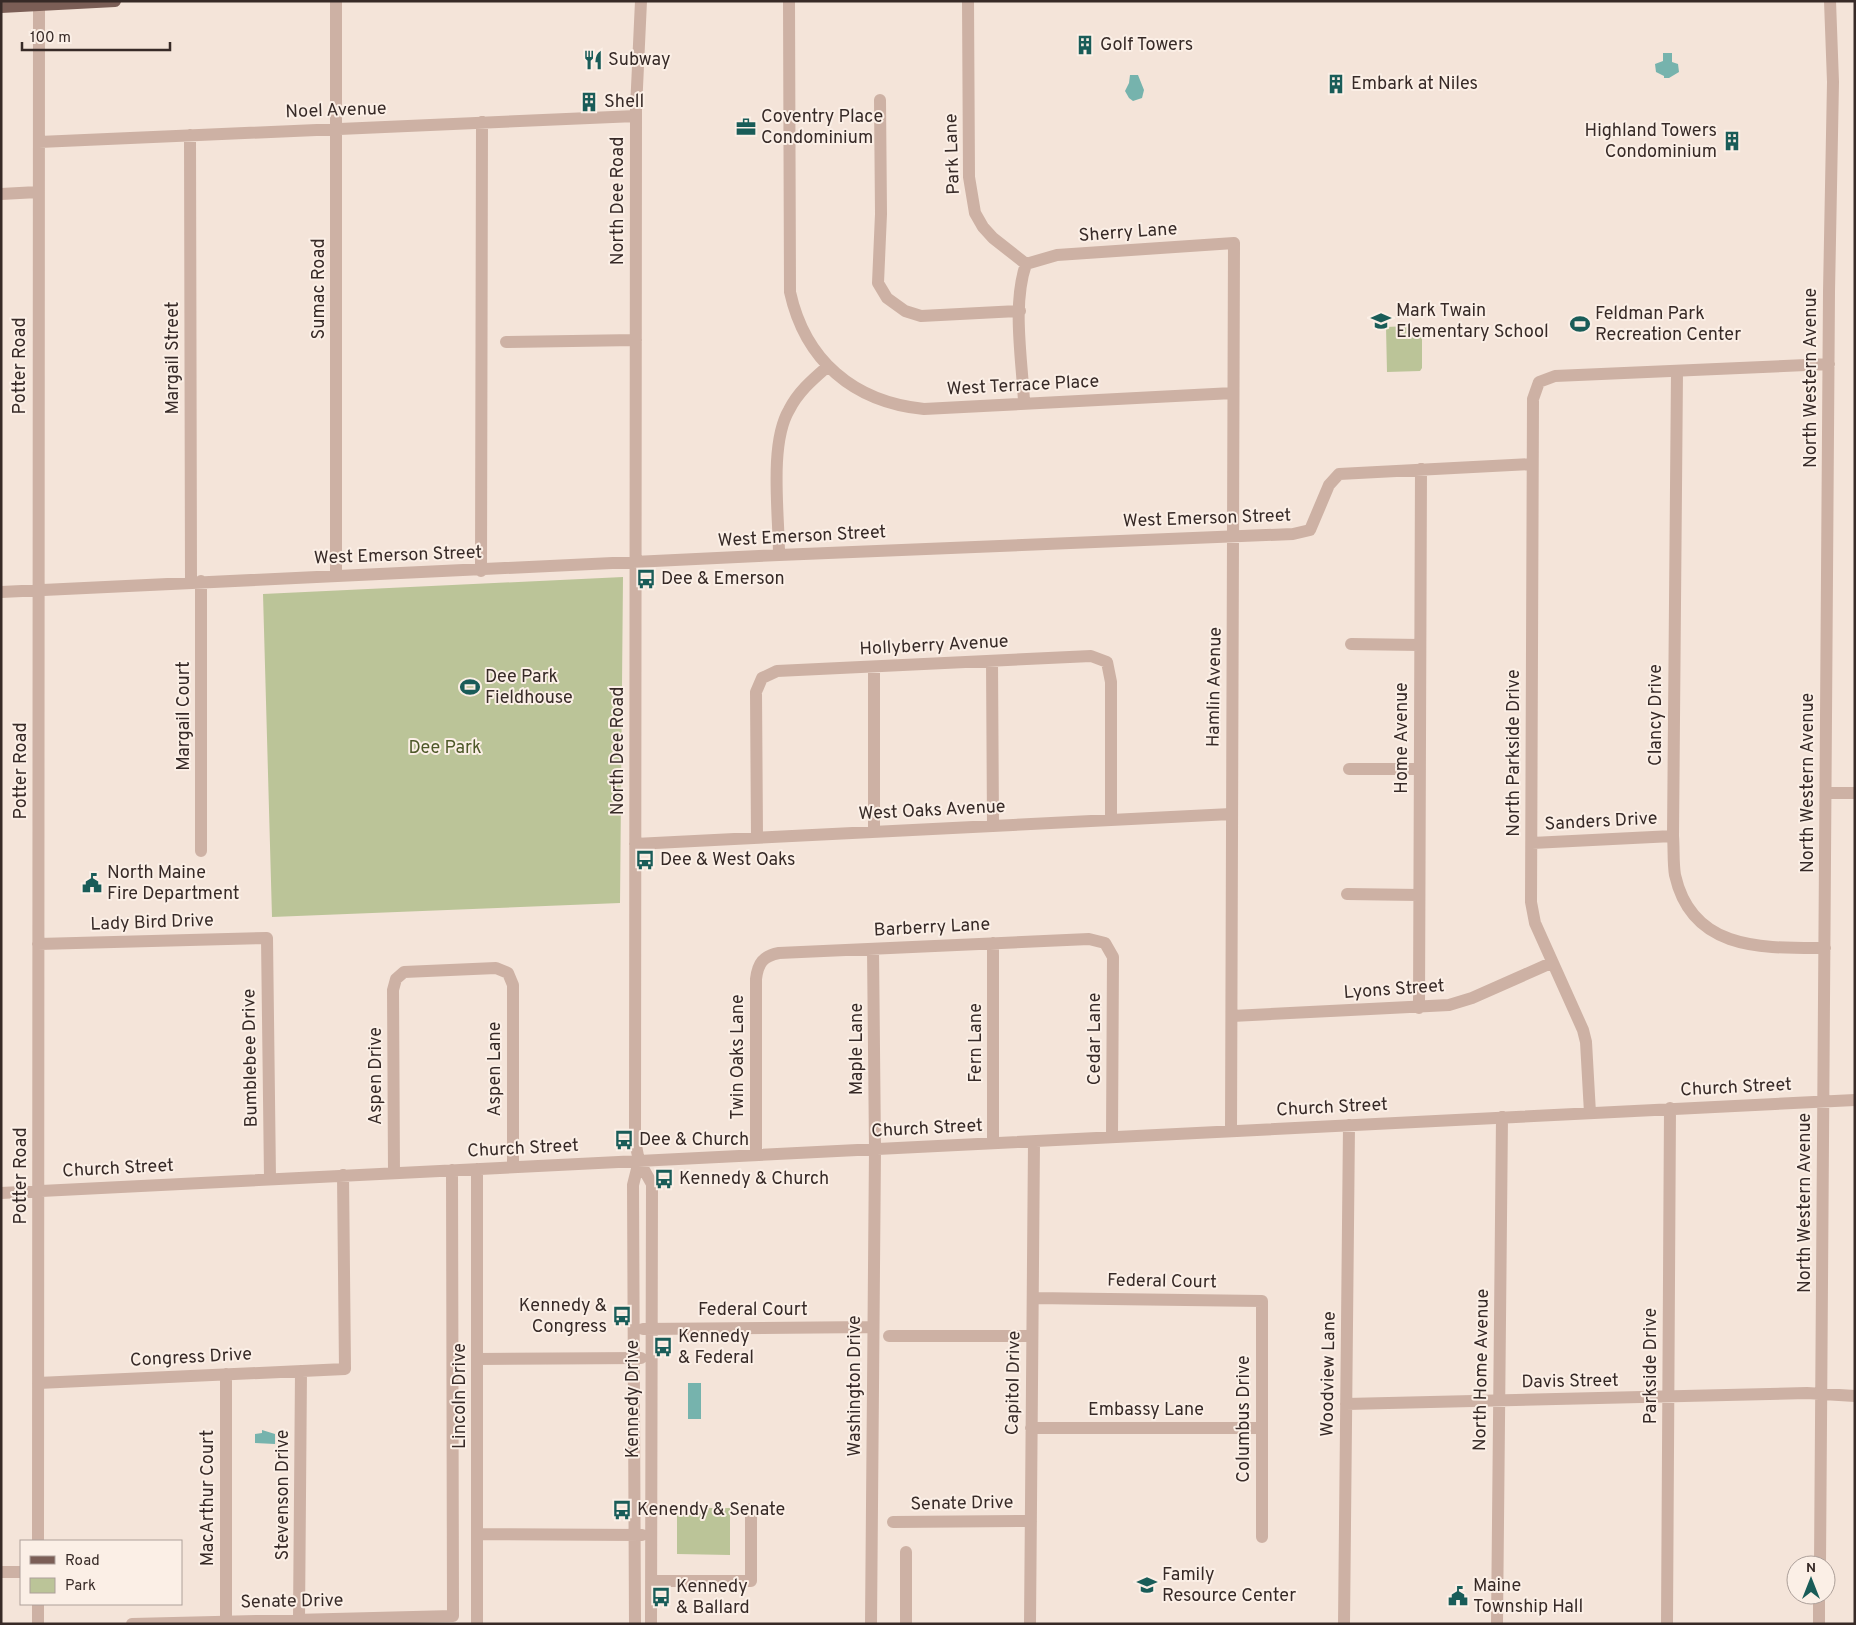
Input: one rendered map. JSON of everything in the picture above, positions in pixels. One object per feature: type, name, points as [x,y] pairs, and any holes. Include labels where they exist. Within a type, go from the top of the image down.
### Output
[{"type":"main road","points":[[1,7],[39,3],[115,1]]},
{"type":"street","name":"Sumac Road","points":[[336,1],[336,576]]},
{"type":"street","name":"North Dee Road","points":[[639,1161],[635,1141],[635,562],[636,116],[641,1]]},
{"type":"street","name":"West Terrace Place","points":[[789,1],[790,292],[798,323],[805,338],[827,367],[867,394],[904,407],[924,409],[1024,402],[1232,393]]},
{"type":"street","name":"Park Lane","points":[[968,1],[969,177],[975,213],[983,227],[993,238],[1026,264]]},
{"type":"street","name":"North Western Avenue","points":[[1820,1555],[1829,364],[1834,82],[1830,1]]},
{"type":"street","name":"Potter Road","points":[[38,1540],[39,3]]},
{"type":"street","points":[[880,100],[881,214],[878,283],[887,298],[905,310],[922,316],[1020,311]]},
{"type":"street","name":"Noel Avenue","points":[[38,142],[636,116]]},
{"type":"street","points":[[481,571],[482,122]]},
{"type":"street","name":"Margail Street","points":[[190,135],[196,581]]},
{"type":"street","points":[[1,194],[38,192]]},
{"type":"street","name":"Sherry Lane","points":[[1026,264],[1057,255],[1234,243]]},
{"type":"street","name":"Hamlin Avenue","points":[[1231,1131],[1234,243]]},
{"type":"street","points":[[1024,402],[1020,291],[1026,264]]},
{"type":"street","points":[[506,342],[636,340]]},
{"type":"street","points":[[1677,372],[1829,364]]},
{"type":"street","points":[[779,555],[777,461],[783,424],[798,396],[827,367]]},
{"type":"street","name":"North Parkside Drive","points":[[1590,1113],[1583,1030],[1551,963],[1534,923],[1532,912],[1533,399],[1539,382],[1555,376],[1677,372]]},
{"type":"street","name":"Clancy Drive","points":[[1677,372],[1673,836],[1675,873],[1681,894],[1689,909],[1714,933],[1748,946],[1824,948]]},
{"type":"street","name":"West Emerson Street","points":[[1,592],[196,581],[481,571],[779,555],[1293,534],[1310,530],[1329,485],[1338,474],[1532,464]]},
{"type":"street","name":"Home Avenue","points":[[1419,1008],[1421,469]]},
{"type":"street","name":"Margail Court","points":[[196,581],[201,851]]},
{"type":"street","points":[[1351,644],[1420,645]]},
{"type":"street","name":"Hollyberry Avenue","points":[[758,837],[756,692],[762,678],[777,671],[1091,656],[1107,662],[1111,682],[1111,820]]},
{"type":"street","points":[[992,661],[993,825]]},
{"type":"street","points":[[874,667],[874,831]]},
{"type":"street","points":[[1349,769],[1420,769]]},
{"type":"street","points":[[1826,793],[1855,793]]},
{"type":"street","name":"West Oaks Avenue","points":[[635,844],[1231,814]]},
{"type":"street","name":"Sanders Drive","points":[[1532,843],[1673,836]]},
{"type":"street","points":[[1347,894],[1419,896]]},
{"type":"street","name":"Lady Bird Drive","points":[[38,944],[267,938]]},
{"type":"street","name":"Bumblebee Drive","points":[[267,938],[270,1178]]},
{"type":"street","name":"Barberry Lane","points":[[762,960],[768,955],[779,953],[1088,939],[1105,943]]},
{"type":"street","name":"Fern Lane","points":[[993,943],[993,1143]]},
{"type":"street","name":"Cedar Lane","points":[[1105,943],[1113,957],[1112,1137]]},
{"type":"street","name":"Maple Lane","points":[[873,949],[875,1149]]},
{"type":"street","name":"Twin Oaks Lane","points":[[756,1154],[756,979],[757,968],[762,960]]},
{"type":"street","name":"Lyons Street","points":[[1232,1016],[1449,1005],[1472,998],[1551,963]]},
{"type":"street","name":"Aspen Lane","points":[[396,980],[404,972],[496,968],[508,973],[513,985],[513,1167]]},
{"type":"street","name":"Aspen Drive","points":[[394,1172],[393,990],[396,980]]},
{"type":"street","name":"Church Street","points":[[1,1193],[270,1178],[1034,1142],[1349,1124],[1855,1100]]},
{"type":"street","name":"Parkside Drive","points":[[1668,1624],[1670,1108]]},
{"type":"street","name":"North Home Avenue","points":[[1497,1624],[1502,1117]]},
{"type":"street","name":"Woodview Lane","points":[[1344,1624],[1349,1124]]},
{"type":"street","name":"Capitol Drive","points":[[1030,1624],[1034,1142]]},
{"type":"street","name":"Washington Drive","points":[[871,1624],[875,1149]]},
{"type":"street","name":"Kennedy Drive","points":[[635,1624],[633,1185],[639,1161]]},
{"type":"street","name":"Kennedy Drive","points":[[639,1161],[652,1184],[650,1329],[651,1624]]},
{"type":"street","name":"Lincoln Drive","points":[[478,1169],[478,1624]]},
{"type":"street","name":"Lincoln Drive","points":[[452,1170],[453,1616]]},
{"type":"street","name":"Congress Drive","points":[[38,1382],[345,1369],[342,1175]]},
{"type":"street","name":"Federal Court","points":[[1033,1298],[1262,1301]]},
{"type":"street","name":"Columbus Drive","points":[[1262,1301],[1262,1537]]},
{"type":"street","name":"Federal Court","points":[[634,1329],[873,1327]]},
{"type":"street","points":[[889,1336],[1032,1336]]},
{"type":"street","points":[[478,1359],[651,1358]]},
{"type":"street","name":"Stevenson Drive","points":[[299,1620],[301,1371]]},
{"type":"street","name":"MacArthur Court","points":[[226,1374],[226,1621]]},
{"type":"street","name":"Davis Street","points":[[1346,1404],[1669,1397],[1855,1396]]},
{"type":"street","name":"Embassy Lane","points":[[1031,1428],[1261,1428]]},
{"type":"street","points":[[652,1581],[750,1581],[751,1509]]},
{"type":"street","name":"Senate Drive","points":[[893,1522],[1031,1520]]},
{"type":"street","points":[[478,1534],[652,1535]]},
{"type":"street","points":[[906,1552],[906,1624]]},
{"type":"street","points":[[1,1572],[20,1572]]},
{"type":"street","points":[[38,1605],[38,1624]]},
{"type":"street","points":[[1819,1605],[1819,1624]]},
{"type":"street","name":"Senate Drive","points":[[132,1624],[453,1616]]},
{"type":"green space","points":[[1410,326],[1422,338],[1422,368],[1420,371],[1387,372],[1386,327]]},
{"type":"green space","name":"Dee Park","points":[[623,577],[620,903],[272,917],[263,594]]},
{"type":"green space","points":[[677,1508],[730,1508],[730,1555],[677,1554]]},
{"type":"water","points":[[1663,53],[1672,53],[1672,62],[1678,64],[1679,72],[1669,78],[1664,78],[1664,76],[1656,72],[1655,64],[1663,61]]},
{"type":"water","points":[[1130,75],[1138,75],[1144,90],[1142,98],[1133,101],[1125,91]]},
{"type":"water","points":[[688,1383],[701,1383],[701,1419],[688,1419]]},
{"type":"water","points":[[262,1430],[275,1434],[275,1444],[255,1443],[255,1434],[262,1433]]},
{"type":"place","name":"Golf Towers","points":[[1085,45]]},
{"type":"place","name":"Subway","points":[[593,60]]},
{"type":"place","name":"Embark at Niles","points":[[1336,84]]},
{"type":"place","name":"Shell","points":[[589,102]]},
{"type":"place","name":"Coventry Place Condominium","points":[[746,127]]},
{"type":"place","name":"Highland Towers Condominium","points":[[1732,141]]},
{"type":"place","name":"Mark Twain Elementary School","points":[[1381,321]]},
{"type":"place","name":"Feldman Park Recreation Center","points":[[1580,324]]},
{"type":"place","name":"Dee & Emerson","points":[[646,579]]},
{"type":"place","name":"Dee Park Fieldhouse","points":[[470,687]]},
{"type":"place","name":"Dee & West Oaks","points":[[645,860]]},
{"type":"place","name":"North Maine Fire Department","points":[[92,883]]},
{"type":"place","name":"Dee & Church","points":[[624,1140]]},
{"type":"place","name":"Kennedy & Church","points":[[664,1179]]},
{"type":"place","name":"Kennedy & Congress","points":[[622,1316]]},
{"type":"place","name":"Kennedy & Federal","points":[[663,1347]]},
{"type":"place","name":"Kenendy & Senate","points":[[622,1510]]},
{"type":"place","name":"Family Resource Center","points":[[1147,1585]]},
{"type":"place","name":"Maine Township Hall","points":[[1458,1596]]},
{"type":"place","name":"Kennedy & Ballard","points":[[661,1597]]}]
